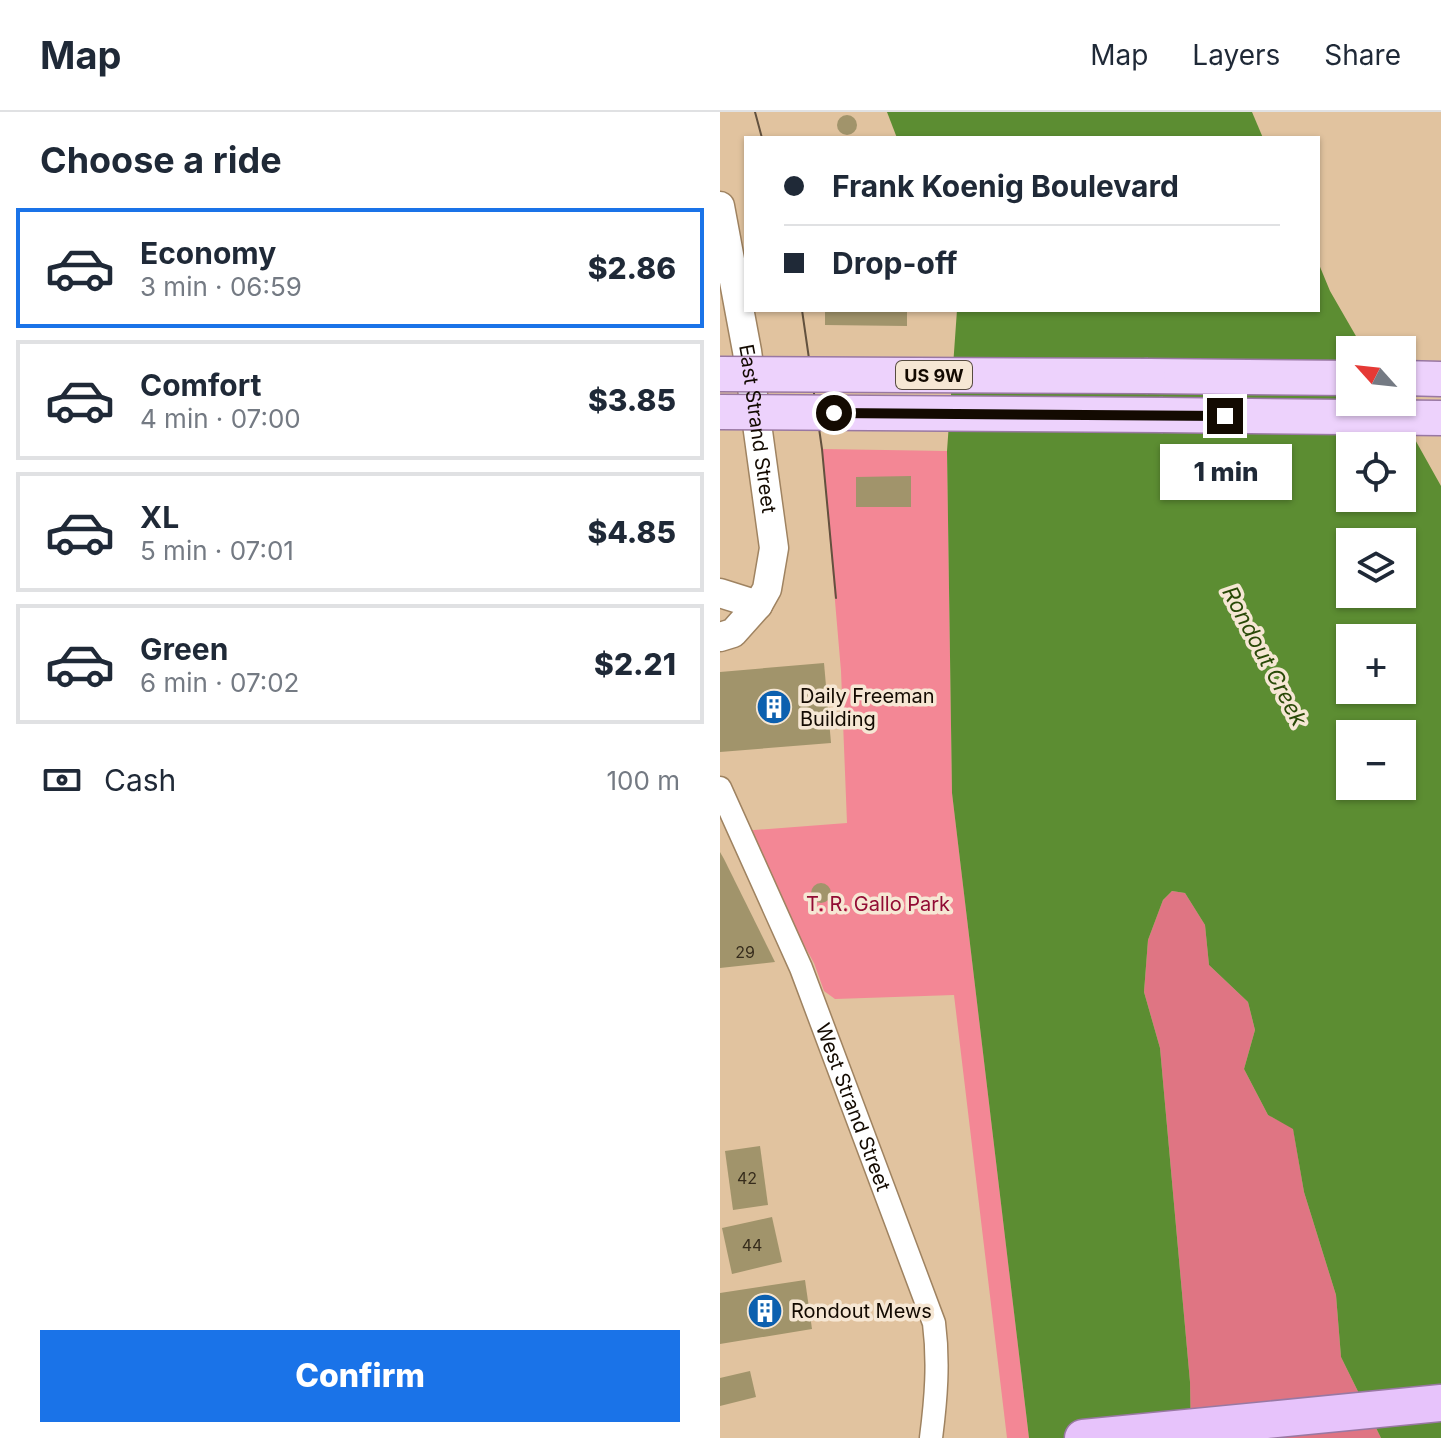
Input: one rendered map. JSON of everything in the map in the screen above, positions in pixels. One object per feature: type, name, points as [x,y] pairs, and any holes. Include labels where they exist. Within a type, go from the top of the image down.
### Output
[{"type":"highway","points":[[1083,1438],[1441,1403]]},
{"type":"main road","name":"US 9W","points":[[720,374],[1336,378]]},
{"type":"main road","points":[[1416,378],[1441,379]]},
{"type":"main road","name":"US 9W","points":[[720,412],[1441,418]]},
{"type":"street","name":"East Strand Street","points":[[720,206],[747,351],[774,548],[767,589],[758,605]]},
{"type":"street","points":[[720,593],[758,605],[733,633],[720,637]]},
{"type":"street","name":"West Strand Street","points":[[720,788],[801,968],[934,1323],[938,1367],[931,1438]]},
{"type":"green space","name":"T. R. Gallo Park","points":[[822,449],[947,451],[952,793],[1029,1438],[1007,1438],[954,995],[835,999],[824,991],[814,963],[741,831],[847,823],[841,671]]},
{"type":"shaded area","points":[[1172,891],[1185,893],[1205,925],[1209,965],[1248,1002],[1255,1030],[1244,1069],[1268,1115],[1293,1128],[1304,1192],[1336,1295],[1341,1357],[1381,1438],[1191,1438],[1190,1382],[1160,1048],[1144,992],[1148,940],[1163,900]]},
{"type":"water","points":[[887,112],[1252,112],[1262,136],[896,136]]},
{"type":"water","name":"Rondout Creek","points":[[1320,267],[1356,336],[1336,336],[1336,416],[1402,416],[1411,432],[1336,432],[1336,512],[1416,512],[1416,441],[1441,486],[1441,1438],[1381,1438],[1341,1357],[1336,1295],[1304,1192],[1293,1129],[1268,1115],[1244,1069],[1255,1030],[1248,1002],[1209,965],[1205,925],[1185,893],[1172,891],[1163,900],[1148,940],[1144,992],[1160,1048],[1190,1382],[1191,1438],[1029,1438],[952,793],[947,451],[957,312],[1320,312]]},
{"type":"building","points":[[847,115],[854,118],[857,125],[854,132],[847,135],[840,132],[837,125],[840,118]]},
{"type":"building","points":[[825,312],[907,312],[907,326],[825,325]]},
{"type":"building","points":[[911,476],[911,507],[856,507],[856,477]]},
{"type":"building","name":"Daily Freeman Building","points":[[824,663],[831,743],[720,752],[720,672]]},
{"type":"building","points":[[720,852],[724,859],[775,962],[720,968]]},
{"type":"building","points":[[821,883],[828,886],[831,893],[828,900],[821,903],[814,900],[811,893],[814,886]]},
{"type":"building","points":[[760,1146],[768,1205],[733,1210],[725,1151]]},
{"type":"building","points":[[772,1217],[782,1262],[732,1274],[722,1228]]},
{"type":"building","name":"Rondout Mews","points":[[805,1280],[812,1329],[720,1344],[720,1293]]},
{"type":"building","points":[[750,1371],[756,1397],[720,1406],[720,1378]]},
{"type":"tram line","points":[[755,112],[761,136]]},
{"type":"tram line","points":[[802,312],[822,449],[836,598]]},
{"type":"place","name":"Daily Freeman Building","points":[[774,707]]},
{"type":"place","name":"Rondout Mews","points":[[765,1311]]},
{"type":"route","points":[[834,413],[1225,416]]}]
